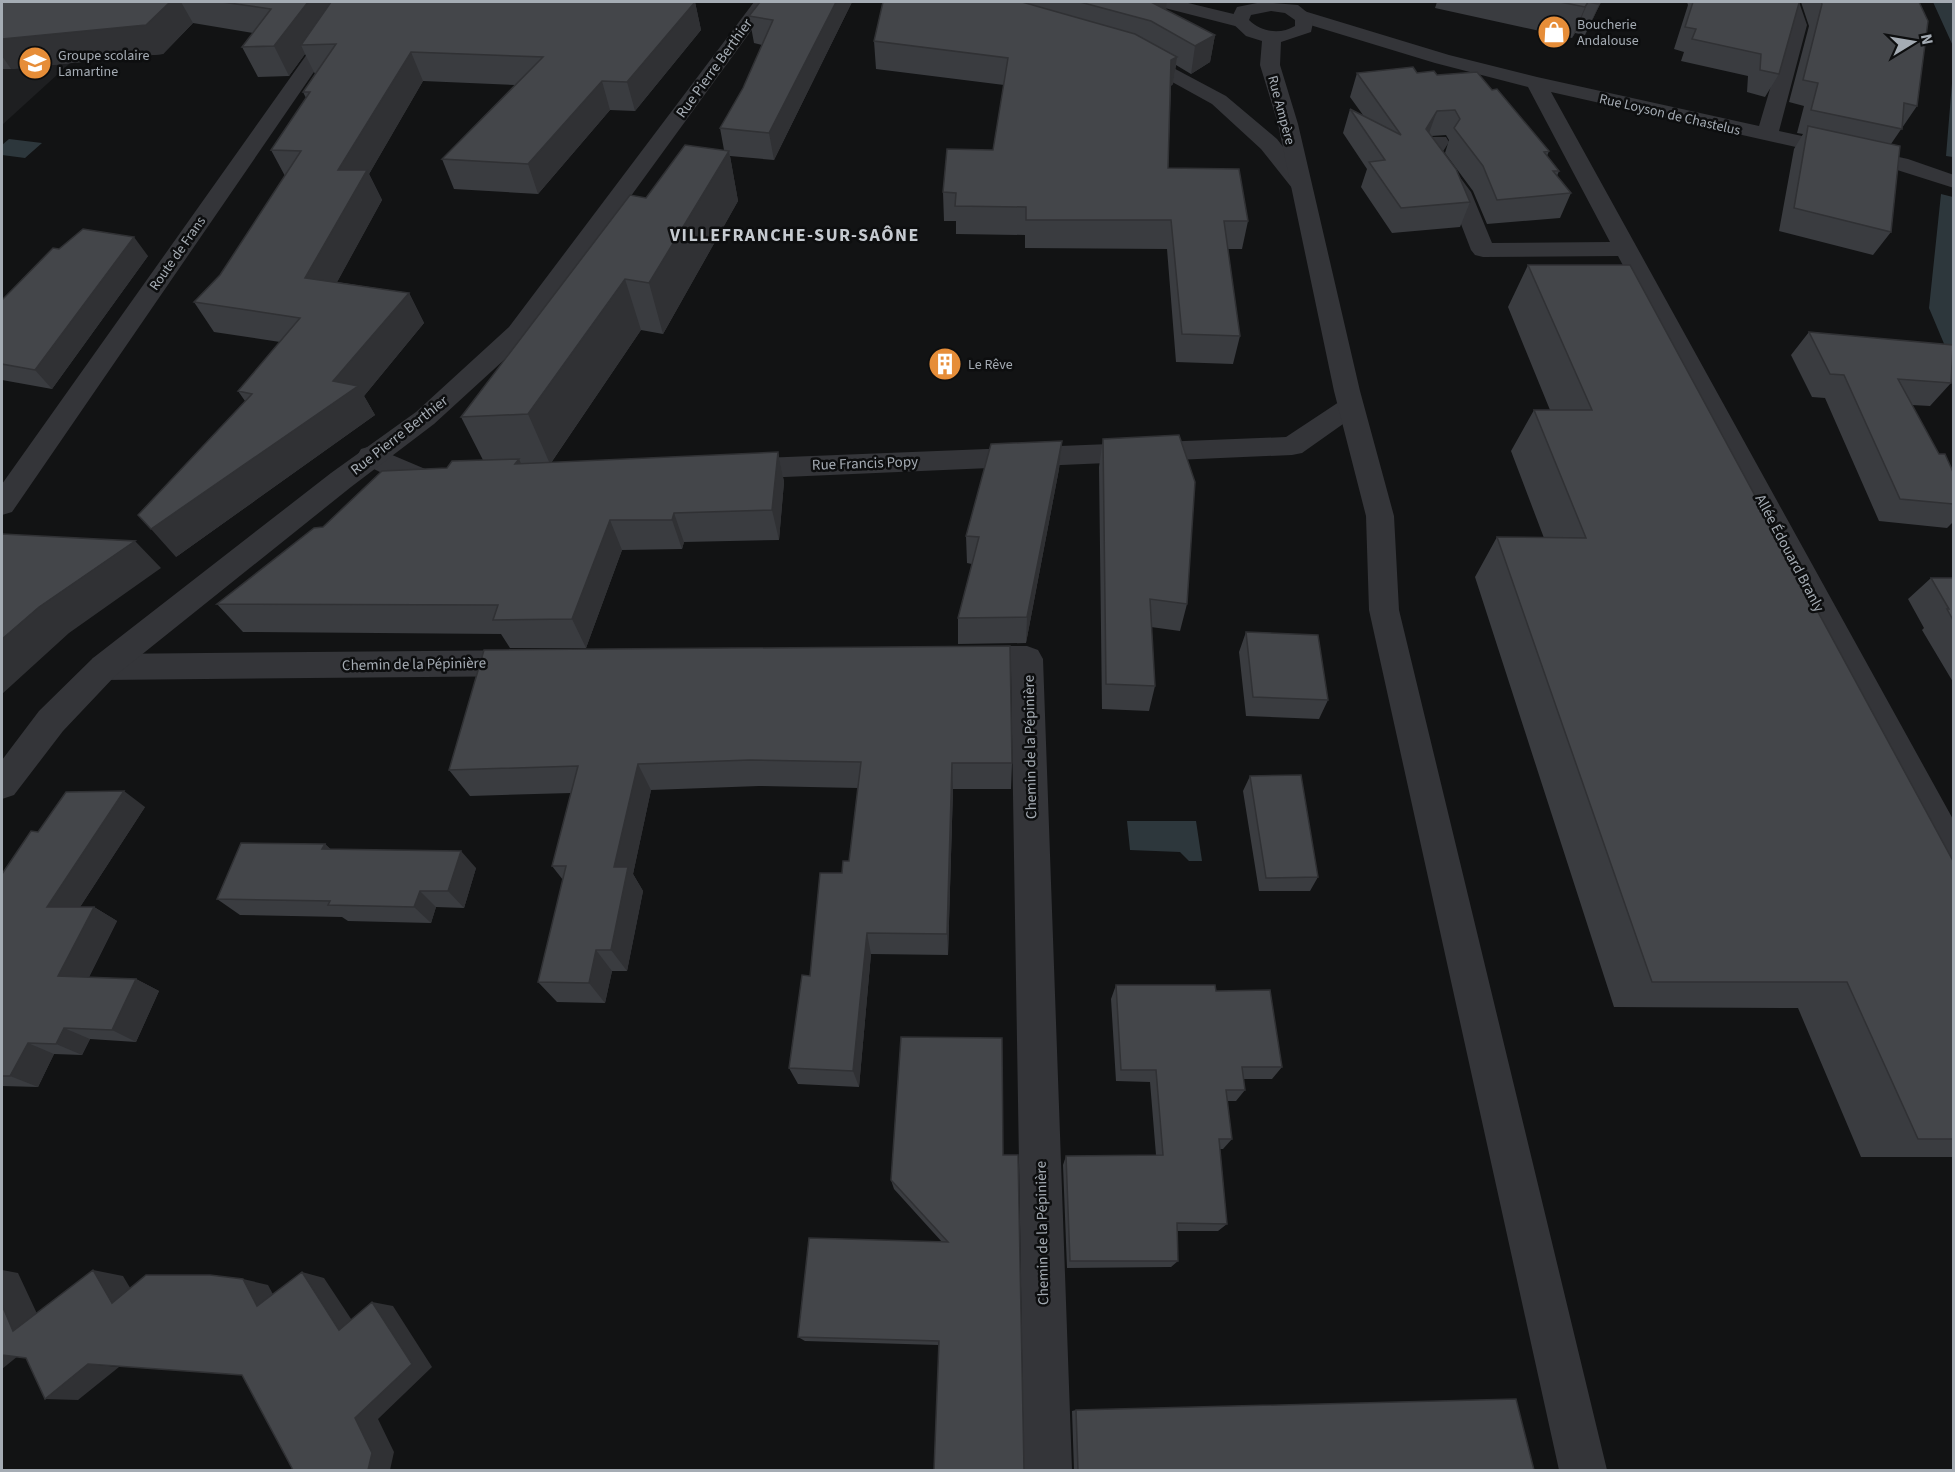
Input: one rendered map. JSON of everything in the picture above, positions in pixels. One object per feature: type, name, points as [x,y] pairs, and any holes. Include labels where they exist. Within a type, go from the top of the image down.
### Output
[{"type":"street","name":"Route de Frans","points":[[2,505],[353,2]]},
{"type":"street","name":"Rue Pierre Berthier","points":[[2,785],[51,721],[104,667],[372,456],[425,418],[518,333],[763,2]]},
{"type":"street","points":[[1164,2],[1241,16],[1260,5],[1281,4],[1302,25],[1272,36],[1250,31],[1241,16],[1208,2]]},
{"type":"street","points":[[1767,136],[1798,25],[1790,2]]},
{"type":"street","name":"Rue Loyson de Chastelus","points":[[1302,25],[1356,48],[1442,59],[1767,136],[1900,164],[1953,182]]},
{"type":"street","name":"Rue Ampère","points":[[1272,36],[1270,65],[1288,124],[1351,406],[1380,516],[1384,610],[1583,1470]]},
{"type":"street","points":[[1117,48],[1140,55],[1219,100],[1269,144],[1300,183]]},
{"type":"street","name":"Allée Édouard Branly","points":[[1536,83],[1953,856]]},
{"type":"street","points":[[1437,142],[1431,153],[1460,192],[1483,250],[1626,249]]},
{"type":"street","name":"Rue Loyson de Chastelus","points":[[1900,164],[1929,163],[1953,169]]},
{"type":"street","name":"Rue Francis Popy","points":[[711,470],[1292,446],[1351,406]]},
{"type":"street","points":[[372,456],[427,482],[462,480]]},
{"type":"street","name":"Chemin de la Pépinière","points":[[932,660],[1027,659],[1048,1470]]},
{"type":"street","name":"Chemin de la Pépinière","points":[[104,667],[551,663]]},
{"type":"shaded area","name":"Groupe scolaire Lamartine","points":[[2,2],[137,2],[2,125]]},
{"type":"shaded area","points":[[1933,2],[1953,2],[1953,46]]},
{"type":"shaded area","points":[[1953,71],[1953,157],[1946,156]]},
{"type":"shaded area","points":[[9,139],[42,143],[25,158],[2,155],[2,145]]},
{"type":"shaded area","points":[[1941,194],[1953,197],[1953,365],[1929,308]]},
{"type":"shaded area","points":[[1127,821],[1196,821],[1202,861],[1189,861],[1180,852],[1130,850]]},
{"type":"building","points":[[2,2],[170,2],[146,25],[2,39]]},
{"type":"building","points":[[222,2],[308,2],[274,46],[242,47],[271,9]]},
{"type":"building","points":[[331,2],[695,2],[627,82],[602,81],[528,164],[442,159],[543,57],[411,52],[338,170],[367,170],[305,278],[409,293],[333,381],[358,386],[151,529],[138,515],[252,394],[238,391],[300,318],[194,302],[220,275],[301,151],[271,150],[310,92],[303,92],[336,44],[301,45]]},
{"type":"building","points":[[760,2],[836,2],[769,133],[720,128],[743,88],[773,20],[749,16]]},
{"type":"building","points":[[883,2],[1022,2],[1135,34],[1177,57],[1171,60],[1168,168],[1239,169],[1248,221],[1224,221],[1240,336],[1182,334],[1171,220],[1026,220],[1026,207],[955,206],[956,193],[943,192],[947,149],[993,150],[1008,58],[874,41]]},
{"type":"building","points":[[1080,2],[1151,2],[1215,35],[1195,46],[1151,21]]},
{"type":"building","points":[[1560,2],[1588,2],[1585,7]]},
{"type":"building","points":[[1693,2],[1799,2],[1779,74],[1760,70],[1761,54],[1692,39],[1696,29],[1685,27]]},
{"type":"building","points":[[1821,2],[1919,2],[1928,21],[1917,106],[1904,103],[1902,129],[1811,110],[1818,83],[1803,80]]},
{"type":"building","points":[[1413,67],[1417,73],[1434,71],[1437,75],[1477,72],[1492,90],[1497,89],[1549,151],[1544,152],[1559,171],[1553,171],[1571,193],[1497,200],[1483,166],[1454,128],[1460,119],[1455,110],[1437,111],[1426,129],[1456,169],[1470,202],[1401,208],[1369,162],[1385,160],[1350,109],[1401,135],[1357,73]]},
{"type":"building","points":[[1808,126],[1900,146],[1891,232],[1794,208]]},
{"type":"building","points":[[685,145],[729,151],[649,283],[625,279],[528,414],[461,417],[630,195],[646,198]]},
{"type":"building","points":[[83,229],[134,237],[35,370],[2,364],[2,300],[53,248],[59,249]]},
{"type":"building","points":[[1528,265],[1630,265],[1953,861],[1953,1139],[1918,1139],[1847,982],[1652,982],[1497,537],[1586,538],[1534,410],[1592,410]]},
{"type":"building","points":[[1809,332],[1953,345],[1951,383],[1898,379],[1939,454],[1945,454],[1953,472],[1953,504],[1900,499],[1844,375],[1830,374]]},
{"type":"building","points":[[1179,435],[1195,482],[1187,604],[1150,599],[1155,686],[1106,684],[1103,439]]},
{"type":"building","points":[[1062,441],[1027,617],[958,618],[979,537],[966,536],[991,444]]},
{"type":"building","points":[[778,452],[772,510],[674,513],[672,520],[610,520],[572,619],[493,620],[498,605],[217,604],[314,528],[323,527],[382,471],[447,468],[452,461],[519,459],[515,464]]},
{"type":"building","points":[[2,534],[135,541],[39,607],[2,639]]},
{"type":"building","points":[[1931,578],[1953,578],[1953,620],[1947,609],[1949,609]]},
{"type":"building","points":[[1246,632],[1318,635],[1328,700],[1253,697]]},
{"type":"building","points":[[1010,646],[1012,763],[952,763],[947,934],[867,933],[853,1071],[789,1068],[802,975],[810,976],[820,873],[842,873],[843,861],[849,861],[861,762],[750,760],[638,764],[614,867],[628,867],[611,950],[596,950],[589,983],[538,982],[566,866],[552,866],[578,766],[449,770],[484,650]]},
{"type":"building","points":[[1301,775],[1318,877],[1266,878],[1250,776]]},
{"type":"building","points":[[124,791],[47,907],[94,907],[58,976],[136,979],[112,1030],[64,1028],[56,1044],[28,1043],[10,1076],[2,1076],[2,874],[31,831],[38,832],[66,792]]},
{"type":"building","points":[[241,843],[325,844],[322,849],[461,851],[448,891],[420,891],[414,907],[328,905],[330,901],[217,899]]},
{"type":"building","points":[[1116,985],[1215,985],[1216,991],[1270,990],[1282,1067],[1242,1067],[1245,1090],[1226,1090],[1232,1139],[1219,1139],[1227,1224],[1177,1223],[1178,1261],[1070,1261],[1066,1156],[1163,1155],[1156,1070],[1121,1070]]},
{"type":"building","points":[[901,1037],[1002,1038],[1003,1155],[1018,1155],[1024,1470],[934,1470],[939,1341],[798,1337],[809,1238],[948,1242],[891,1180]]},
{"type":"building","points":[[93,1270],[112,1303],[146,1275],[210,1275],[243,1279],[257,1306],[302,1272],[339,1330],[372,1302],[412,1364],[355,1418],[372,1453],[368,1470],[293,1470],[242,1375],[88,1364],[45,1399],[26,1358],[2,1355],[2,1305],[13,1331]]},
{"type":"building","points":[[1516,1399],[1534,1470],[1078,1470],[1076,1410]]},
{"type":"place","name":"Boucherie Andalouse","points":[[1554,32]]},
{"type":"place","name":"Groupe scolaire Lamartine","points":[[35,63]]},
{"type":"place","name":"Le Rêve","points":[[945,364]]},
{"type":"district","name":"VILLEFRANCHE-SUR-SAÔNE","points":[[795,235]]}]
